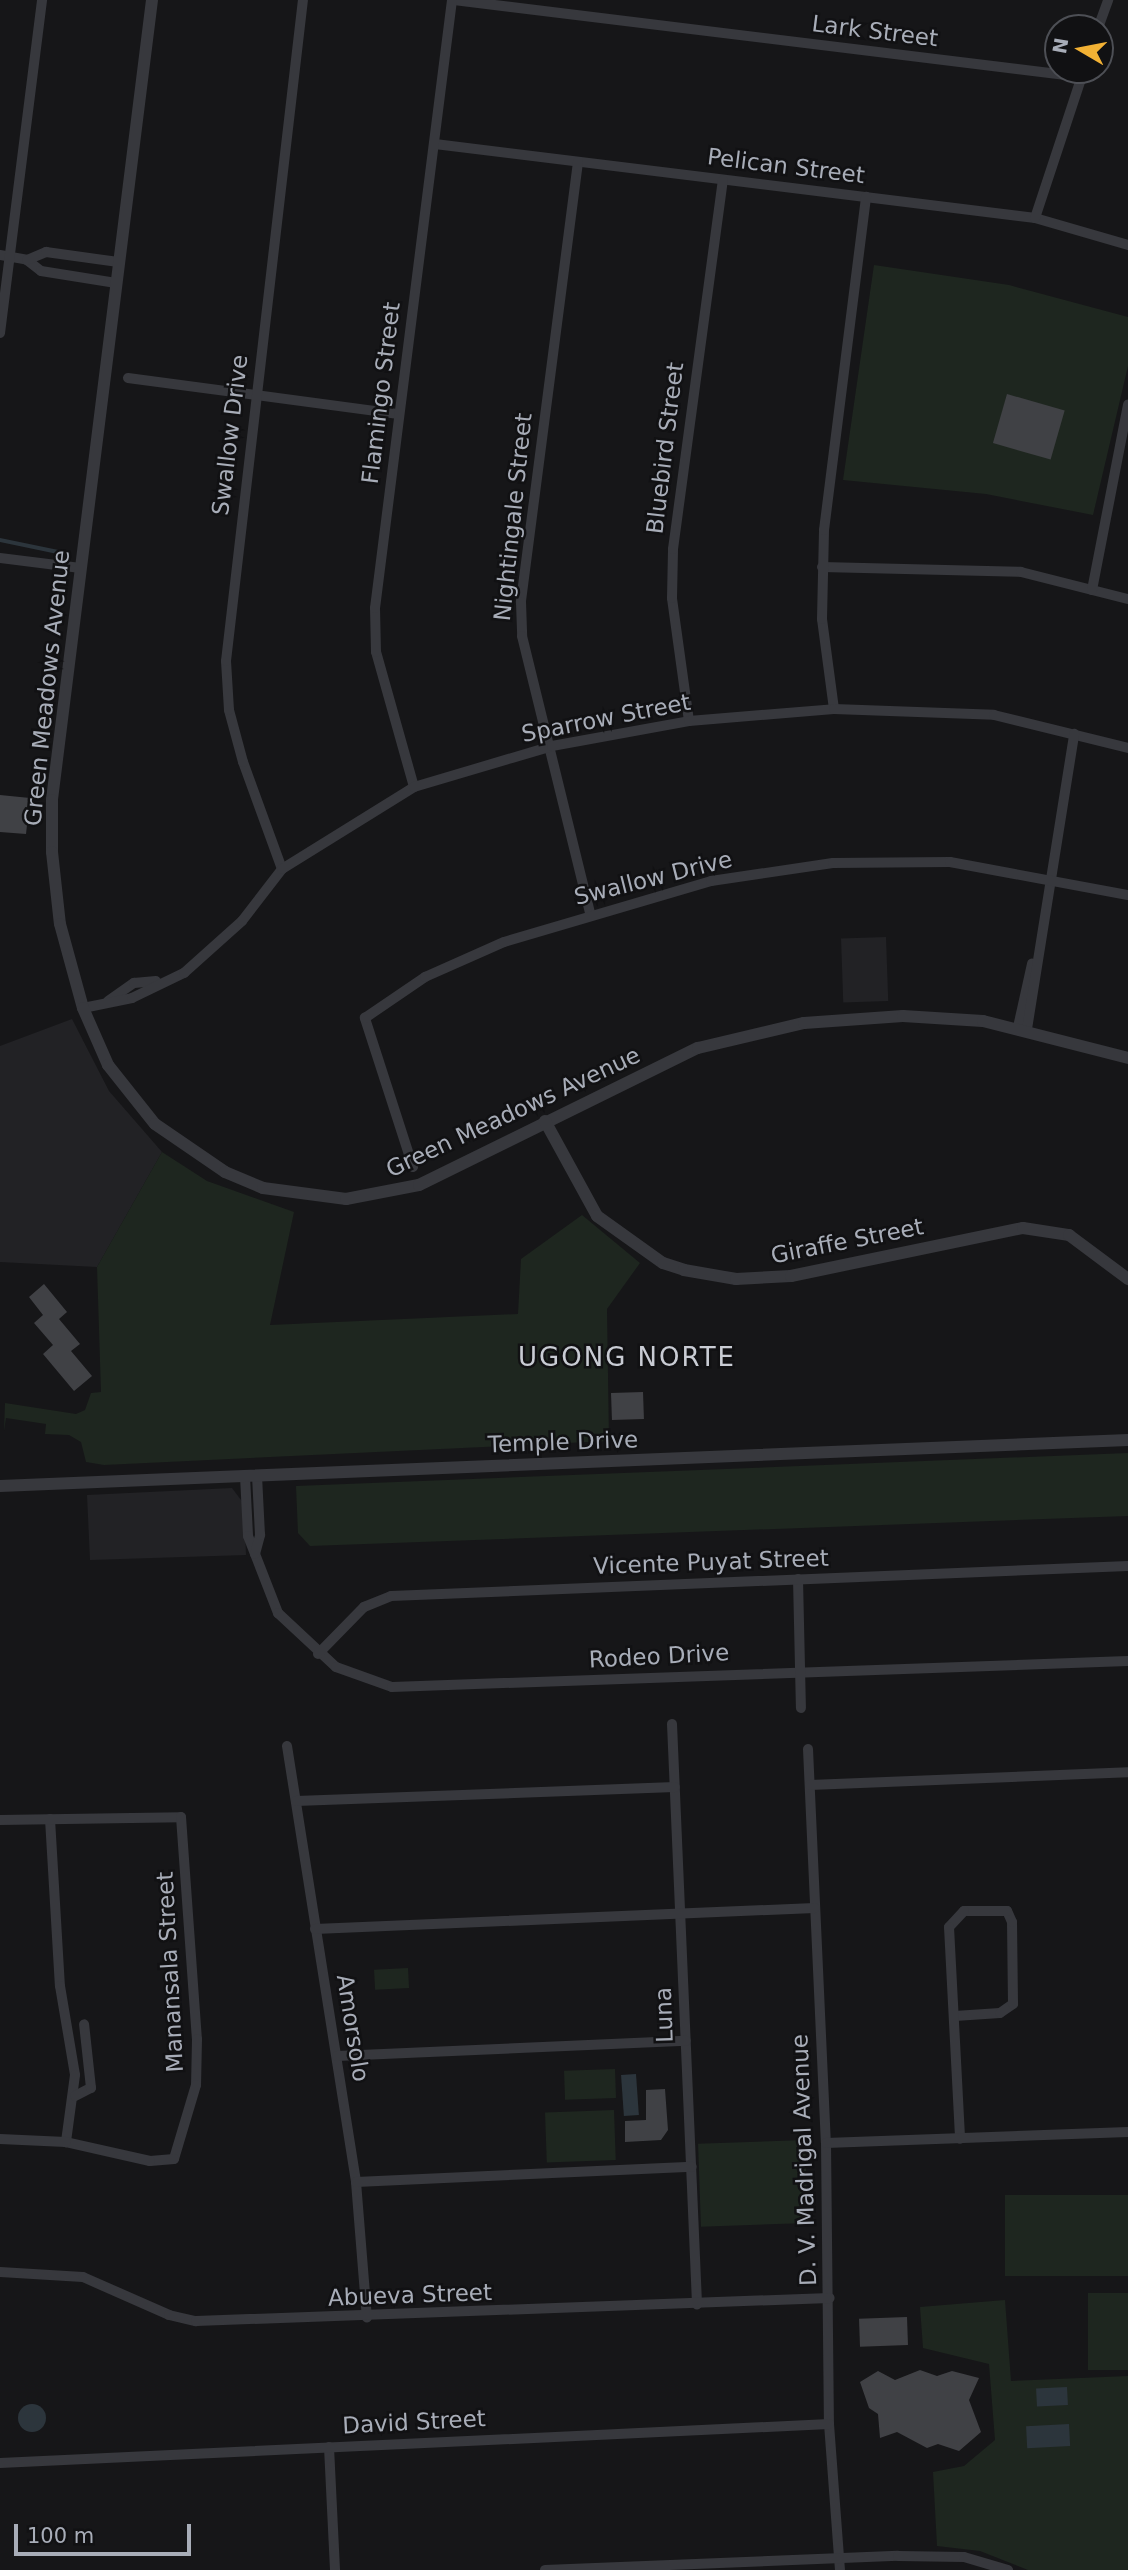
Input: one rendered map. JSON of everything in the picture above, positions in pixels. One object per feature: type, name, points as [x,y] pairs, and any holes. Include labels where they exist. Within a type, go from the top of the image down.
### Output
[{"type":"street","points":[[0,333],[4,256],[42,0]]},
{"type":"street","name":"Green Meadows Avenue","points":[[152,0],[52,800],[52,852],[60,924],[83,1008],[108,1065],[155,1124],[225,1172],[263,1188],[346,1199],[386,1195],[419,1185],[698,1048],[752,1033],[903,1016],[1022,1028],[1128,1058]]},
{"type":"street","name":"Swallow Drive","points":[[282,869],[243,762],[229,710],[226,661],[303,0]]},
{"type":"street","name":"Lark Street","points":[[453,0],[1044,69]]},
{"type":"street","name":"Flamingo Street","points":[[414,787],[376,652],[375,608],[453,0]]},
{"type":"street","points":[[1035,218],[1080,84]]},
{"type":"street","name":"Pelican Street","points":[[435,144],[1035,218],[1128,244]]},
{"type":"street","name":"Nightingale Street","points":[[578,162],[521,602],[522,636],[552,746],[590,913]]},
{"type":"street","name":"Bluebird Street","points":[[690,721],[672,598],[673,549],[723,180]]},
{"type":"street","points":[[834,709],[822,567],[841,368],[866,197]]},
{"type":"street","points":[[27,260],[46,252],[118,262]]},
{"type":"street","points":[[4,256],[27,260],[41,271],[116,283]]},
{"type":"street","points":[[128,378],[399,414]]},
{"type":"street","points":[[1092,590],[1123,448],[1128,404]]},
{"type":"street","points":[[0,558],[80,568]]},
{"type":"street","points":[[822,567],[1021,572],[1128,599]]},
{"type":"street","name":"Sparrow Street","points":[[83,1008],[106,1002],[134,983],[162,981],[205,956],[282,869],[414,787],[552,746],[690,721],[834,709],[994,715],[1128,748]]},
{"type":"street","points":[[1022,1028],[1074,734]]},
{"type":"street","name":"Swallow Drive","points":[[413,1167],[365,1018],[425,977],[590,913],[711,881],[833,863],[950,862],[1049,877],[1128,895]]},
{"type":"street","name":"Giraffe Street","points":[[545,1121],[597,1216],[663,1263],[684,1270],[736,1279],[791,1276],[1023,1228],[1069,1234],[1128,1279]]},
{"type":"street","name":"Temple Drive","points":[[0,1486],[1128,1440]]},
{"type":"street","name":"Rodeo Drive","points":[[251,1476],[255,1557],[278,1613],[318,1654],[366,1679],[410,1688],[801,1671],[1128,1661]]},
{"type":"street","name":"Vicente Puyat Street","points":[[318,1654],[364,1607],[391,1596],[1128,1566]]},
{"type":"street","points":[[798,1579],[801,1708]]},
{"type":"street","name":"Luna","points":[[672,1724],[697,2304]]},
{"type":"street","name":"Amorsolo","points":[[287,1746],[356,2182],[368,2318]]},
{"type":"street","name":"D. V. Madrigal Avenue","points":[[808,1749],[826,2143],[830,2298],[829,2424],[840,2564]]},
{"type":"street","points":[[810,1785],[1128,1772]]},
{"type":"street","points":[[296,1801],[675,1787]]},
{"type":"street","name":"Manansala Street","points":[[0,2139],[66,2142],[164,2162],[174,2159],[180,2146],[195,2085],[197,2039],[183,1821],[178,1814],[50,1818]]},
{"type":"street","points":[[0,1820],[50,1818],[60,1986],[75,2096],[66,2142]]},
{"type":"street","points":[[315,1930],[815,1908]]},
{"type":"street","points":[[955,2016],[1000,2013],[1013,2004],[1012,1922],[1007,1911],[964,1911],[952,1920],[955,2016],[960,2140]]},
{"type":"street","points":[[75,2096],[91,2088],[84,2024]]},
{"type":"street","points":[[337,2056],[686,2041]]},
{"type":"street","points":[[826,2143],[1128,2132]]},
{"type":"street","points":[[356,2182],[692,2167]]},
{"type":"street","name":"Abueva Street","points":[[0,2272],[83,2277],[169,2315],[196,2321],[368,2318],[830,2298]]},
{"type":"street","name":"David Street","points":[[0,2463],[829,2424]]},
{"type":"street","points":[[329,2447],[335,2570]]},
{"type":"street","points":[[545,2570],[840,2564],[964,2557],[1008,2570]]},
{"type":"shaded area","points":[[874,265],[1009,285],[1128,317],[1128,366],[1093,515],[986,494],[843,480]]},
{"type":"shaded area","points":[[886,937],[888,1001],[843,1003],[841,939]]},
{"type":"shaded area","points":[[72,1019],[109,1091],[162,1152],[97,1267],[0,1262],[0,1046]]},
{"type":"shaded area","points":[[162,1152],[207,1181],[294,1212],[270,1325],[518,1314],[521,1259],[582,1215],[640,1263],[607,1309],[609,1441],[104,1465],[86,1462],[81,1442],[69,1435],[45,1434],[46,1424],[6,1418],[4,1431],[5,1403],[76,1414],[85,1410],[91,1393],[101,1392],[97,1267]]},
{"type":"shaded area","points":[[1128,1453],[1128,1516],[310,1546],[298,1533],[296,1486]]},
{"type":"shaded area","points":[[232,1488],[244,1504],[246,1555],[90,1560],[87,1495]]},
{"type":"shaded area","points":[[408,1968],[409,1988],[375,1990],[374,1970]]},
{"type":"shaded area","points":[[615,2069],[616,2098],[565,2100],[564,2071]]},
{"type":"shaded area","points":[[636,2074],[639,2115],[624,2116],[621,2075]]},
{"type":"shaded area","points":[[614,2110],[616,2160],[547,2162],[545,2112]]},
{"type":"shaded area","points":[[805,2140],[808,2223],[701,2227],[698,2144]]},
{"type":"shaded area","points":[[1005,2195],[1128,2195],[1128,2276],[1005,2276]]},
{"type":"shaded area","points":[[1088,2293],[1128,2293],[1128,2370],[1088,2370]]},
{"type":"shaded area","points":[[1005,2300],[1011,2381],[1128,2376],[1128,2570],[1028,2570],[980,2551],[937,2546],[933,2472],[964,2466],[995,2440],[989,2364],[923,2348],[920,2307]]},
{"type":"shaded area","points":[[1067,2387],[1068,2405],[1037,2407],[1036,2389]]},
{"type":"shaded area","points":[[32,2404],[42,2408],[46,2418],[42,2428],[32,2432],[22,2428],[18,2418],[22,2408]]},
{"type":"shaded area","points":[[1069,2424],[1070,2446],[1027,2448],[1026,2426]]},
{"type":"building","points":[[1007,394],[1065,411],[1051,460],[993,443]]},
{"type":"building","points":[[0,795],[30,798],[26,834],[0,832]]},
{"type":"building","points":[[44,1284],[67,1312],[59,1319],[80,1344],[71,1351],[92,1376],[74,1391],[43,1354],[53,1345],[34,1323],[43,1315],[29,1297]]},
{"type":"building","points":[[643,1392],[644,1419],[612,1420],[611,1393]]},
{"type":"building","points":[[665,2089],[668,2130],[661,2140],[625,2142],[625,2121],[646,2120],[646,2090]]},
{"type":"building","points":[[907,2317],[908,2345],[860,2347],[859,2319]]},
{"type":"building","points":[[920,2370],[937,2376],[952,2371],[979,2378],[969,2400],[981,2432],[959,2451],[938,2444],[927,2448],[897,2432],[880,2438],[878,2414],[869,2408],[860,2382],[878,2371],[895,2380]]},
{"type":"waterway","points":[[0,540],[58,552]]},
{"type":"district","name":"UGONG NORTE","points":[[627,1358]]}]
